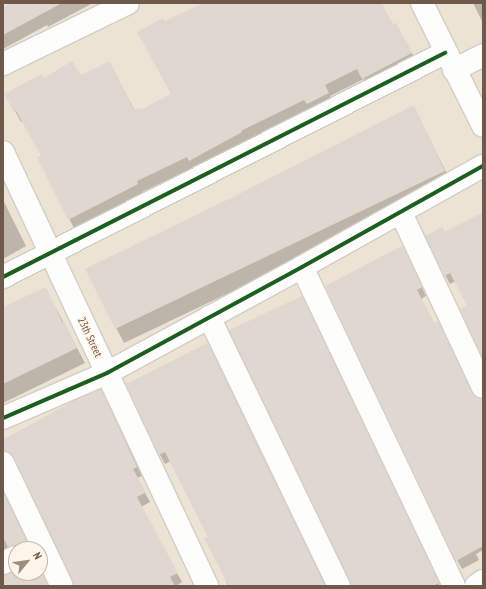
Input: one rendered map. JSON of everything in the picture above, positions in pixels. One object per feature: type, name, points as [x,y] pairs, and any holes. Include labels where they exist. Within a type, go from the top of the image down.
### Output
[{"type":"street","points":[[3,64],[128,3]]},
{"type":"street","points":[[422,3],[449,61],[483,126]]},
{"type":"street","points":[[3,277],[449,61],[483,55]]},
{"type":"street","name":"23th Street","points":[[3,152],[207,586]]},
{"type":"street","points":[[3,418],[107,372],[401,213],[483,166]]},
{"type":"street","points":[[401,213],[483,387]]},
{"type":"street","points":[[302,267],[454,586]]},
{"type":"street","points":[[209,317],[339,586]]},
{"type":"street","points":[[3,463],[35,541]]},
{"type":"street","points":[[48,564],[62,586]]},
{"type":"street","points":[[476,586],[483,581]]},
{"type":"shaded area","points":[[3,3],[483,3],[483,586],[3,586]]},
{"type":"building","points":[[10,3],[62,3],[3,35],[3,7]]},
{"type":"building","points":[[203,3],[381,3],[393,24],[396,23],[412,53],[362,79],[357,69],[325,85],[329,93],[307,104],[304,100],[241,131],[242,132],[189,161],[187,157],[137,181],[138,184],[68,220],[37,157],[41,156],[16,111],[14,112],[4,94],[42,74],[44,78],[72,61],[81,75],[110,61],[134,110],[139,108],[140,110],[171,94],[137,32],[163,18],[165,21]]},
{"type":"building","points":[[414,105],[445,171],[115,329],[85,269],[233,197]]},
{"type":"building","points":[[483,212],[483,358],[460,309],[467,306],[450,273],[444,276],[425,236],[442,227],[445,232]]},
{"type":"building","points":[[402,246],[422,287],[417,290],[434,323],[438,321],[472,393],[476,397],[483,399],[483,546],[456,561],[325,286]]},
{"type":"building","points":[[46,287],[62,322],[64,321],[77,348],[3,384],[3,307]]},
{"type":"building","points":[[302,296],[439,583],[432,586],[351,586],[229,330]]},
{"type":"building","points":[[207,343],[325,586],[229,586],[204,538],[208,537],[165,452],[159,455],[126,384]]},
{"type":"building","points":[[101,389],[137,467],[133,469],[146,492],[137,497],[178,573],[170,577],[175,586],[74,586],[14,458],[10,453],[3,451],[3,440],[77,399]]},
{"type":"building","points":[[3,492],[26,541],[8,541],[8,547],[3,537]]},
{"type":"building","points":[[8,573],[8,581],[46,581],[48,586],[3,586],[3,575]]},
{"type":"cycle path","points":[[3,277],[445,53]]},
{"type":"cycle path","points":[[3,418],[107,373],[483,166]]}]
